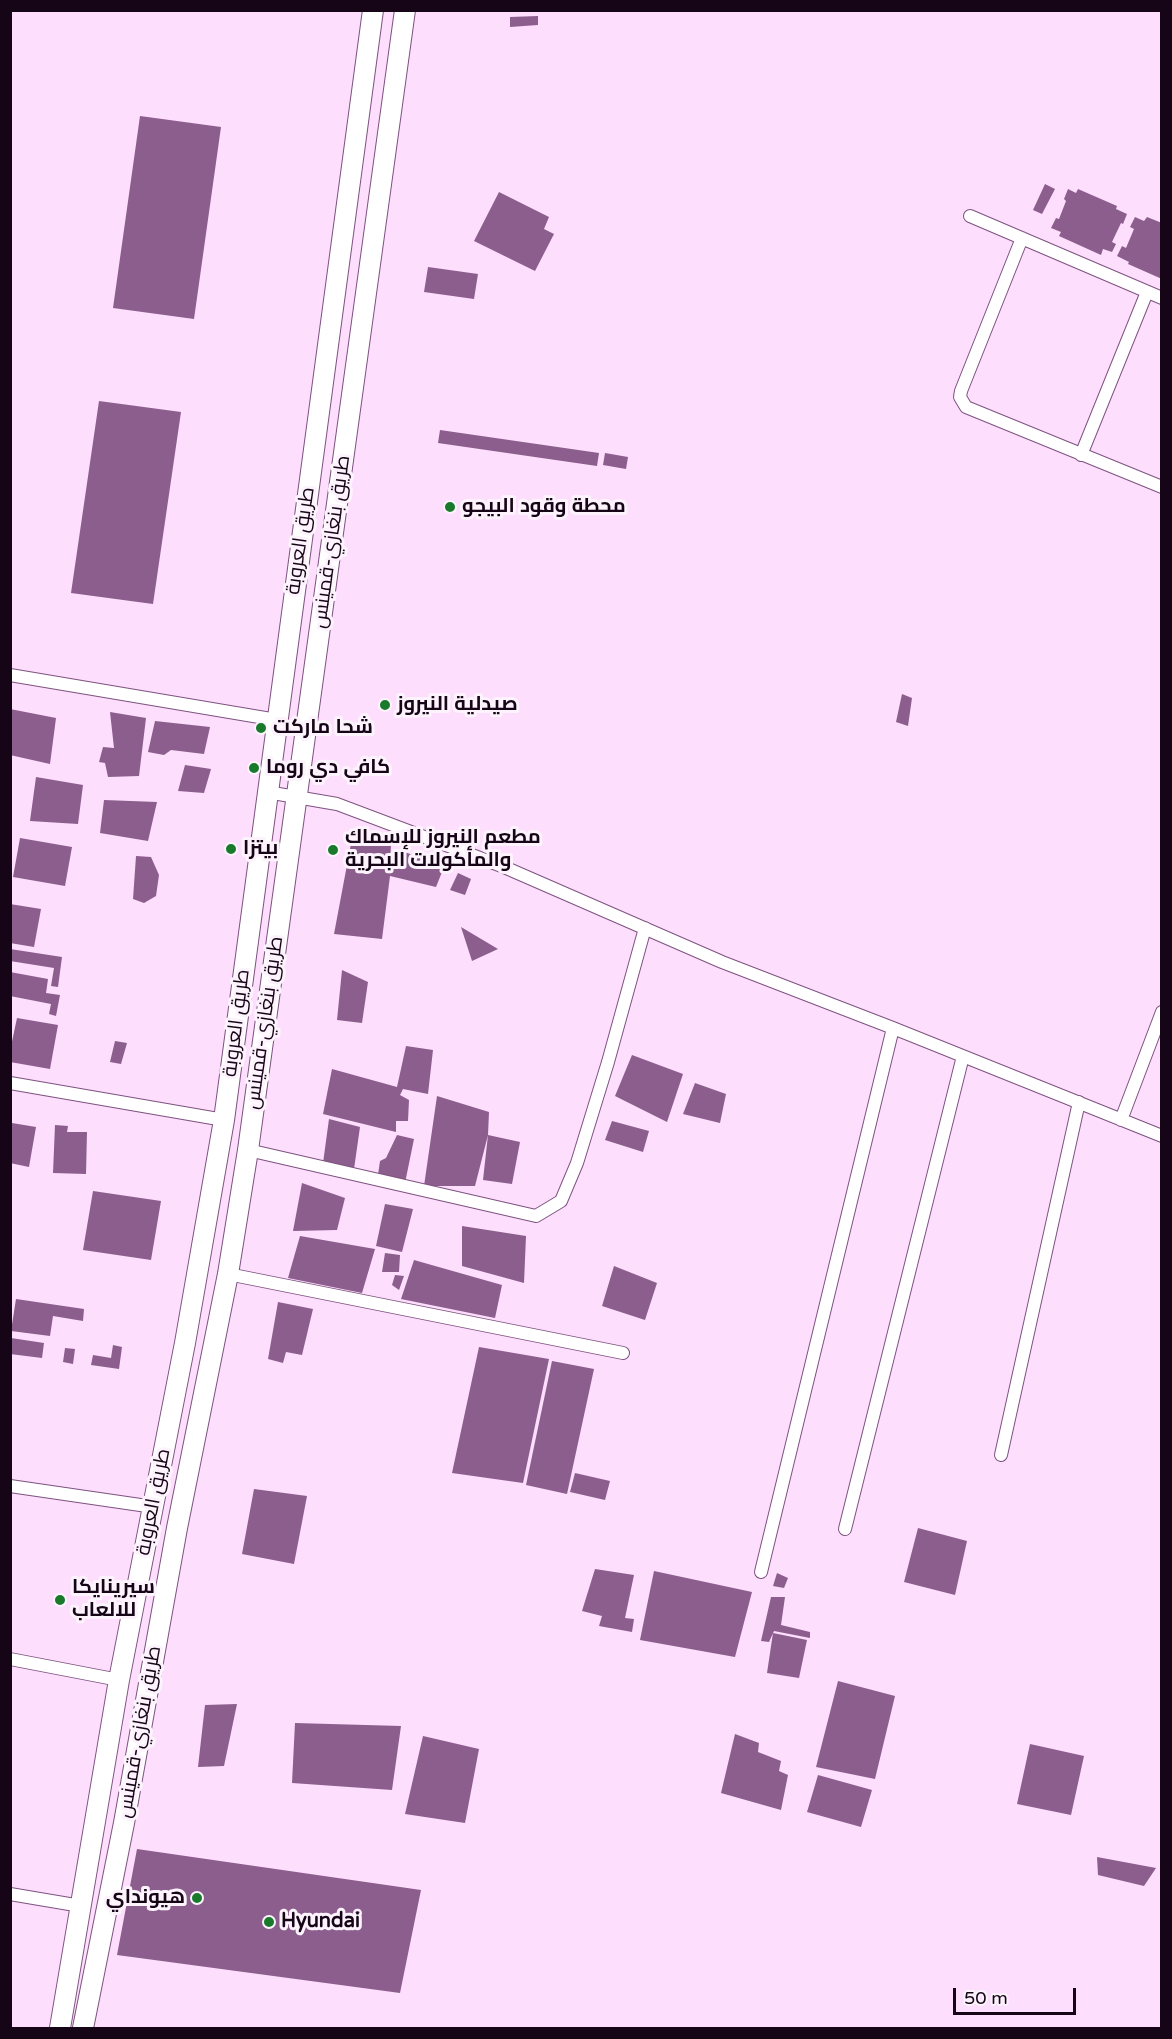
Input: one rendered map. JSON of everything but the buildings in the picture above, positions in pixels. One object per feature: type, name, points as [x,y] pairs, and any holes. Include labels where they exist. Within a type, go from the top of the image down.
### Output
[{"type":"main road","name":"طريق العروبة","points":[[60,2028],[119,1680],[185,1343],[224,1119],[374,10]]},
{"type":"main road","name":"طريق بنغازي-قمينس","points":[[83,2028],[124,1823],[177,1528],[228,1274],[248,1150],[405,10]]},
{"type":"street","points":[[970,216],[1161,298]]},
{"type":"street","points":[[1022,238],[960,397],[966,407],[1161,487]]},
{"type":"street","points":[[1081,455],[1147,292]]},
{"type":"street","points":[[10,675],[277,720]]},
{"type":"street","points":[[267,792],[337,804],[504,867],[722,962],[1161,1136]]},
{"type":"street","points":[[248,1150],[536,1216],[561,1201],[577,1163],[645,928]]},
{"type":"street","points":[[1121,1119],[1161,1012]]},
{"type":"street","points":[[761,1572],[893,1028]]},
{"type":"street","points":[[844,1529],[963,1056]]},
{"type":"street","points":[[10,1083],[224,1119]]},
{"type":"street","points":[[1001,1455],[1079,1102]]},
{"type":"street","points":[[228,1274],[623,1353]]},
{"type":"street","points":[[10,1486],[154,1507]]},
{"type":"street","points":[[10,1659],[119,1680]]},
{"type":"street","points":[[10,1894],[81,1906]]},
{"type":"place","name":"محطة وقود البيجو","points":[[450,507]]},
{"type":"place","name":"صيدلية النيروز","points":[[385,705]]},
{"type":"place","name":"شحا ماركت","points":[[261,728]]},
{"type":"place","name":"كافي دي روما","points":[[254,768]]},
{"type":"place","name":"بيتزا","points":[[231,849]]},
{"type":"place","name":"مطعم النيروز للإسماك والمأكولات البحرية","points":[[333,850]]},
{"type":"place","name":"سيرينايكا للالعاب","points":[[60,1600]]},
{"type":"place","name":"هيونداي","points":[[197,1898]]},
{"type":"place","name":"Hyundai","points":[[269,1922]]}]
